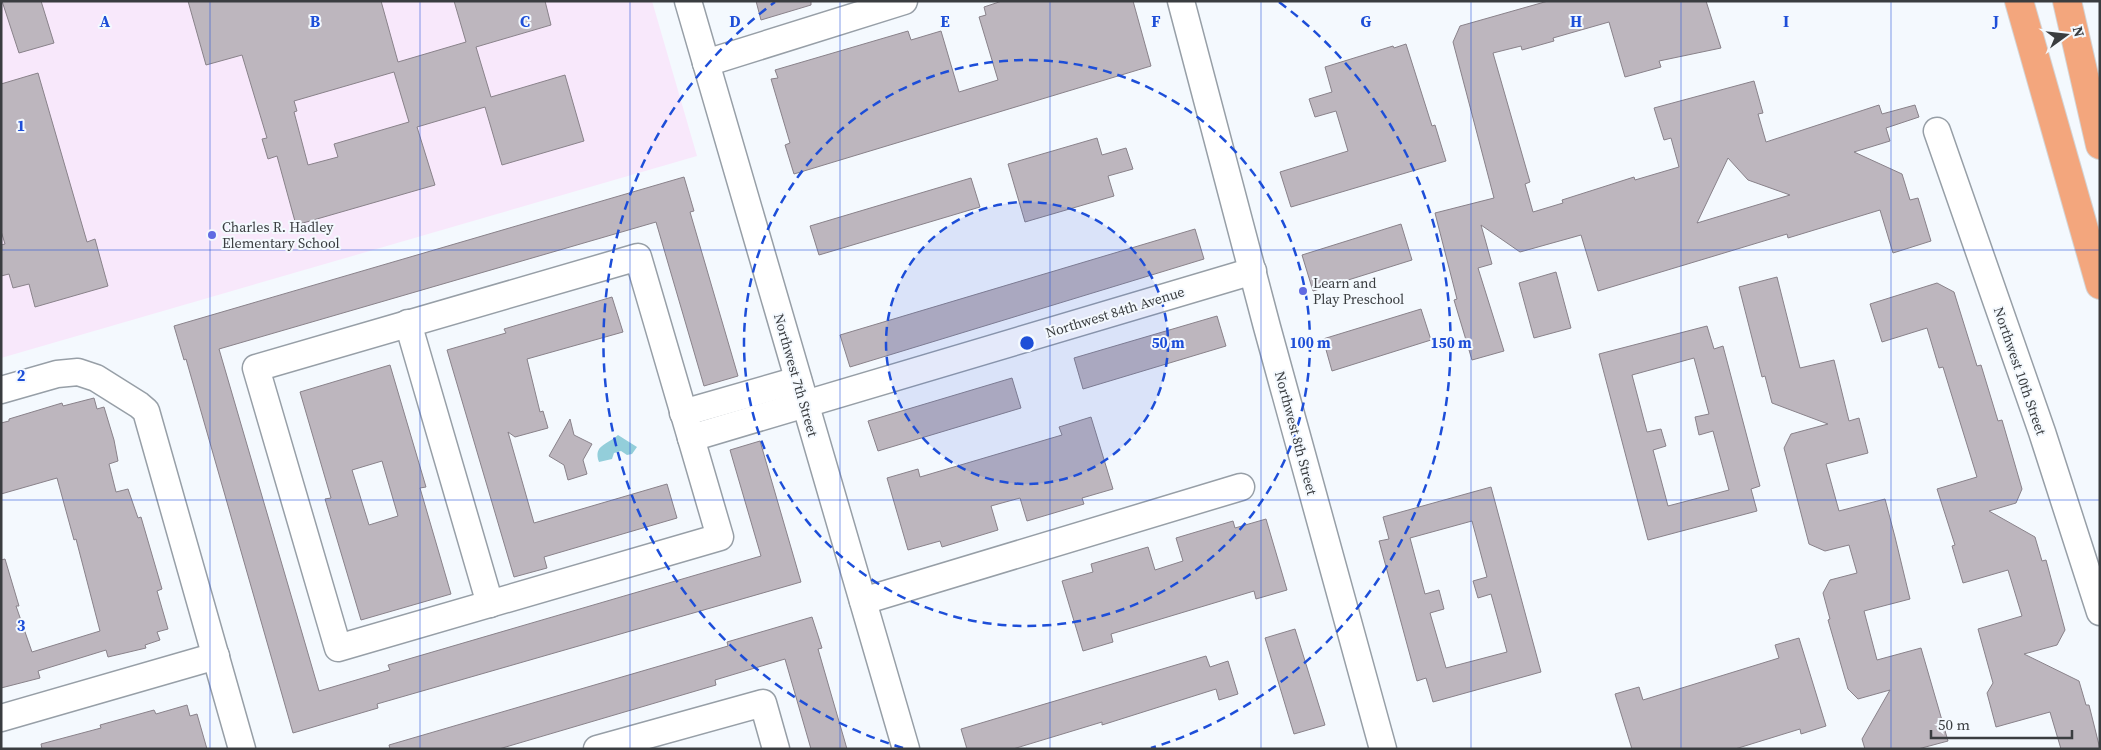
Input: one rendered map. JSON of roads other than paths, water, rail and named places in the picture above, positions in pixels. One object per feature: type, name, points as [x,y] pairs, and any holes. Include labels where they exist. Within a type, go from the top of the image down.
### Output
[{"type":"highway","points":[[2019,1],[2100,285]]},
{"type":"highway","points":[[2067,1],[2100,145]]},
{"type":"street","name":"Northwest 7th Street","points":[[688,1],[906,749]]},
{"type":"street","points":[[706,63],[904,1]]},
{"type":"street","name":"Northwest 8th Street","points":[[1181,1],[1252,271],[1383,749]]},
{"type":"street","name":"Northwest 10th Street","points":[[1937,131],[2042,432],[2100,612]]},
{"type":"street","points":[[638,257],[720,537],[338,648],[256,368],[408,323],[638,257]]},
{"type":"street","name":"Northwest 84th Avenue","points":[[691,438],[1252,271]]},
{"type":"street","points":[[408,323],[490,604]]},
{"type":"street","points":[[1,390],[56,374],[78,372],[96,378],[146,411],[242,749]]},
{"type":"street","points":[[683,413],[798,380]]},
{"type":"street","points":[[863,601],[1241,487]]},
{"type":"street","points":[[1,718],[216,656]]},
{"type":"street","points":[[607,747],[763,703],[776,749]]},
{"type":"water","points":[[618,435],[637,447],[632,454],[627,455],[621,451],[614,453],[612,459],[599,462],[599,449]]},
{"type":"place","name":"Charles R. Hadley Elementary School","points":[[212,235]]},
{"type":"place","name":"Learn and Play Preschool","points":[[1303,291]]}]
